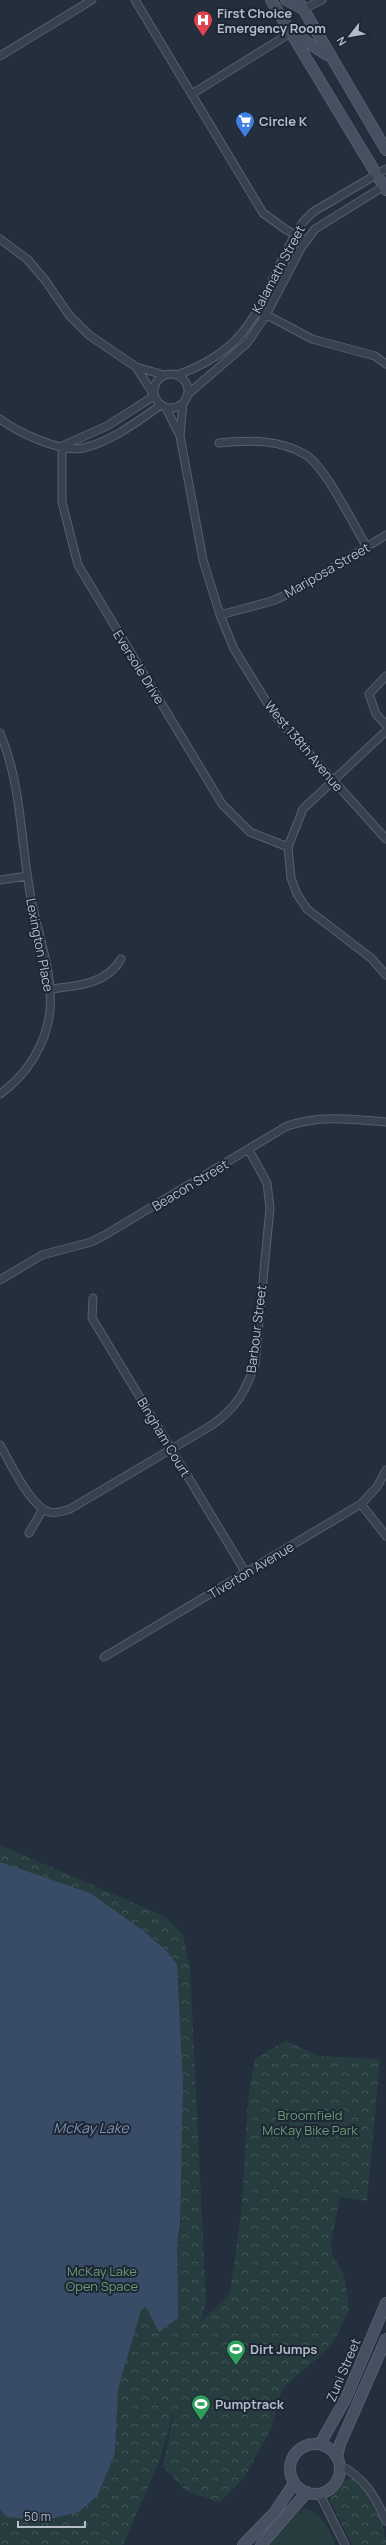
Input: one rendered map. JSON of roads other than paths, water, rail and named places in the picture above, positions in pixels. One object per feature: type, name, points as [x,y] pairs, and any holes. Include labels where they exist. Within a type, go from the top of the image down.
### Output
[{"type":"main road","points":[[271,0],[292,32],[385,187]]},
{"type":"main road","points":[[286,0],[300,4],[329,56],[386,150]]},
{"type":"main road","points":[[292,32],[329,56]]},
{"type":"main road","name":"Zuni Street","points":[[320,2444],[346,2398],[386,2303]]},
{"type":"main road","name":"Zuni Street","points":[[338,2461],[340,2444],[385,2343]]},
{"type":"main road","points":[[320,2444],[327,2447],[338,2461],[337,2480],[326,2491],[319,2493],[307,2492],[294,2483],[290,2469],[294,2455],[306,2445],[320,2444]]},
{"type":"main road","points":[[243,2545],[275,2512],[294,2483]]},
{"type":"main road","points":[[261,2545],[307,2492]]},
{"type":"street","points":[[0,56],[92,0]]},
{"type":"street","points":[[135,0],[263,213],[294,235],[306,241]]},
{"type":"street","points":[[300,4],[322,0]]},
{"type":"street","points":[[192,94],[292,32]]},
{"type":"street","name":"Kalamath Street","points":[[177,375],[197,368],[222,354],[241,336],[258,310],[294,235],[313,212],[386,168]]},
{"type":"street","name":"Kalamath Street","points":[[187,396],[238,353],[266,315],[306,241],[324,222],[385,187]]},
{"type":"street","points":[[0,239],[27,259],[45,280],[68,315],[89,335],[136,367],[164,375],[177,375],[185,381],[187,396],[183,403],[175,408],[163,406],[112,437],[83,448],[62,446],[33,437],[0,419]]},
{"type":"street","points":[[258,310],[312,339],[375,356],[386,364]]},
{"type":"street","points":[[136,367],[163,406]]},
{"type":"street","points":[[154,395],[154,385],[164,375]]},
{"type":"street","points":[[62,446],[107,426],[154,395]]},
{"type":"street","name":"West 138th Avenue","points":[[183,403],[180,436],[203,560],[220,615],[234,649],[276,717],[332,781],[386,839]]},
{"type":"street","name":"West 138th Avenue","points":[[163,406],[180,436]]},
{"type":"street","points":[[219,442],[262,441],[286,446],[306,456],[321,471],[367,547]]},
{"type":"street","name":"Eversole Drive","points":[[62,446],[62,502],[78,565],[222,804],[250,832],[288,847]]},
{"type":"street","name":"Mariposa Street","points":[[220,615],[272,601],[295,590],[386,535]]},
{"type":"street","points":[[386,676],[369,694],[376,714],[386,725]]},
{"type":"street","points":[[386,731],[302,809],[288,847],[291,878],[297,894],[307,909],[371,958],[386,975]]},
{"type":"street","name":"Lexington Place","points":[[0,733],[11,761],[18,788],[27,876],[50,989],[48,1021],[39,1048],[24,1070],[0,1094]]},
{"type":"street","points":[[0,880],[27,876]]},
{"type":"street","points":[[50,989],[82,984],[106,976],[114,970],[121,959]]},
{"type":"street","name":"Beacon Street","points":[[0,1280],[42,1255],[91,1242],[106,1235],[287,1126],[306,1120],[333,1118],[386,1122]]},
{"type":"street","name":"Barbour Street","points":[[43,1509],[58,1512],[70,1509],[229,1413],[240,1401],[249,1383],[255,1364],[270,1208],[267,1183],[249,1150]]},
{"type":"street","name":"Bingham Court","points":[[93,1298],[92,1318],[246,1573]]},
{"type":"street","points":[[0,1445],[32,1498],[43,1509],[29,1532]]},
{"type":"street","name":"Tiverton Avenue","points":[[104,1657],[361,1504],[377,1487],[386,1470]]},
{"type":"street","points":[[361,1504],[386,1536]]},
{"type":"street","points":[[338,2461],[356,2474],[377,2502],[386,2521]]},
{"type":"street","points":[[319,2493],[345,2545]]},
{"type":"water","name":"McKay Lake","points":[[0,1862],[90,1893],[141,1929],[167,1951],[177,1965],[183,2083],[180,2223],[177,2243],[178,2318],[159,2332],[147,2309],[144,2306],[141,2310],[118,2389],[115,2453],[98,2495],[79,2512],[41,2521],[7,2517],[0,2510]]},
{"type":"place","name":"First Choice Emergency Room","points":[[203,37]]},
{"type":"place","name":"Circle K","points":[[245,138]]},
{"type":"place","name":"Dirt Jumps","points":[[236,2366]]},
{"type":"place","name":"Pumptrack","points":[[201,2421]]},
{"type":"park label","name":"Broomfield McKay Bike Park","points":[[310,2122]]},
{"type":"park label","name":"McKay Lake Open Space","points":[[102,2278]]}]
